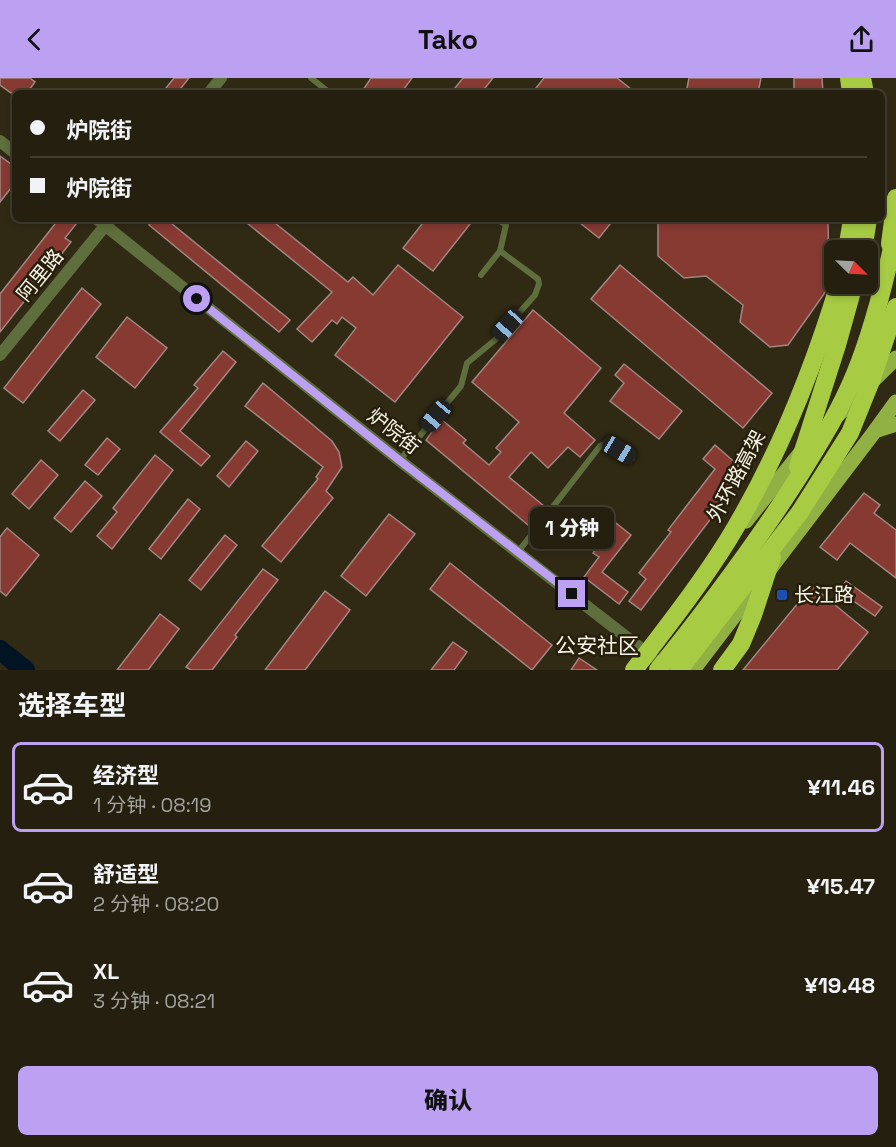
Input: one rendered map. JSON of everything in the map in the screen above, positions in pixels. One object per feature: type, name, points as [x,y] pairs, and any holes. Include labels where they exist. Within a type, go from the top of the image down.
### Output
[{"type":"highway","points":[[884,287],[896,198]]},
{"type":"highway","points":[[849,240],[852,222]]},
{"type":"highway","points":[[865,240],[868,222]]},
{"type":"highway","points":[[658,670],[716,598],[777,510],[827,431],[855,374],[884,287],[896,228]]},
{"type":"highway","name":"外环路高架","points":[[634,670],[672,621],[728,541],[764,478],[805,387],[836,294]]},
{"type":"highway","points":[[722,670],[741,644],[753,615],[851,294]]},
{"type":"highway","points":[[679,670],[800,512],[850,433],[871,381],[896,307]]},
{"type":"main road","points":[[627,670],[798,456],[896,358]]},
{"type":"main road","points":[[693,670],[896,402]]},
{"type":"main road","points":[[875,431],[896,424]]},
{"type":"street","points":[[211,90],[221,78]]},
{"type":"street","points":[[0,141],[12,151]]},
{"type":"street","name":"阿里路","points":[[0,355],[103,222]]},
{"type":"street","name":"炉院街","points":[[105,222],[399,460],[669,670]]},
{"type":"lane","points":[[311,78],[326,90]]},
{"type":"lane","points":[[481,275],[500,251],[506,225],[502,222]]},
{"type":"lane","points":[[399,460],[461,386],[467,363],[495,340],[535,295],[539,284],[538,279],[500,251]]},
{"type":"lane","points":[[518,552],[600,446],[607,443],[632,458]]},
{"type":"building","points":[[0,78],[30,78],[35,82],[29,90],[12,90],[12,93],[0,85]]},
{"type":"building","points":[[174,78],[189,78],[179,90],[164,90]]},
{"type":"building","points":[[371,78],[412,78],[403,90],[363,90]]},
{"type":"building","points":[[463,78],[493,78],[483,90],[453,90]]},
{"type":"building","points":[[544,78],[617,78],[632,90],[534,90]]},
{"type":"building","points":[[689,78],[761,78],[759,90],[687,90]]},
{"type":"building","points":[[794,78],[822,78],[823,90],[794,90]]},
{"type":"building","points":[[0,156],[12,165],[12,187],[0,202]]},
{"type":"building","points":[[53,222],[78,222],[65,238],[71,242],[0,332],[0,294],[55,224]]},
{"type":"building","points":[[152,222],[170,222],[290,320],[279,332],[149,225]]},
{"type":"building","points":[[246,222],[274,222],[348,282],[353,277],[373,295],[398,265],[463,317],[395,402],[335,355],[356,328],[342,317],[337,324],[332,320],[312,342],[297,329],[332,292]]},
{"type":"building","points":[[424,222],[472,222],[433,271],[403,248]]},
{"type":"building","points":[[579,222],[612,222],[599,238]]},
{"type":"building","points":[[660,222],[828,222],[828,240],[824,240],[824,294],[788,345],[770,347],[740,322],[743,305],[706,276],[684,278],[658,256]]},
{"type":"building","points":[[620,265],[772,393],[743,428],[591,299]]},
{"type":"building","points":[[82,288],[101,304],[23,403],[4,388]]},
{"type":"building","points":[[533,310],[601,368],[564,413],[595,440],[580,457],[568,447],[548,468],[531,452],[509,477],[544,506],[528,525],[426,440],[441,419],[466,440],[463,443],[489,465],[501,452],[496,448],[519,422],[472,382]]},
{"type":"building","points":[[127,317],[167,348],[135,388],[96,357]]},
{"type":"building","points":[[223,351],[236,362],[180,431],[210,456],[201,466],[160,432],[198,388],[194,385]]},
{"type":"building","points":[[624,364],[682,411],[659,439],[610,401],[624,383],[615,375]]},
{"type":"building","points":[[263,383],[332,441],[339,452],[342,467],[326,491],[333,498],[281,562],[262,546],[318,479],[316,477],[323,467],[245,406]]},
{"type":"building","points":[[83,390],[95,400],[60,441],[48,431]]},
{"type":"building","points":[[107,438],[120,449],[98,475],[85,465]]},
{"type":"building","points":[[246,441],[258,451],[229,487],[217,476]]},
{"type":"building","points":[[715,445],[739,466],[727,480],[735,487],[641,610],[629,601],[646,579],[639,573],[671,532],[668,530],[715,469],[703,459]]},
{"type":"building","points":[[155,455],[173,470],[112,549],[97,536],[117,512],[113,508]]},
{"type":"building","points":[[41,460],[58,475],[29,509],[12,494]]},
{"type":"building","points":[[85,481],[102,496],[71,532],[54,518]]},
{"type":"building","points":[[864,493],[880,505],[874,513],[896,530],[896,578],[850,543],[837,560],[820,547]]},
{"type":"building","points":[[188,499],[200,509],[161,559],[149,549]]},
{"type":"building","points":[[389,514],[415,534],[366,596],[341,576]]},
{"type":"building","points":[[616,523],[631,535],[602,572],[628,592],[619,604],[584,577],[599,557],[593,553]]},
{"type":"building","points":[[7,528],[39,555],[6,596],[0,591],[0,537]]},
{"type":"building","points":[[225,535],[237,545],[201,590],[189,580]]},
{"type":"building","points":[[450,563],[552,645],[532,670],[430,589]]},
{"type":"building","points":[[263,569],[278,580],[235,635],[237,637],[212,670],[191,670],[186,667]]},
{"type":"building","points":[[846,581],[882,607],[875,616],[839,591]]},
{"type":"building","points":[[812,586],[868,632],[837,670],[743,670]]},
{"type":"building","points":[[325,591],[350,610],[305,670],[265,670]]},
{"type":"building","points":[[160,614],[179,629],[148,670],[117,670]]},
{"type":"building","points":[[453,642],[467,652],[454,670],[431,670]]},
{"type":"building","points":[[579,658],[597,670],[571,670]]},
{"type":"waterway","points":[[0,650],[25,670]]},
{"type":"place","name":"长江路","points":[[782,595]]},
{"type":"district","name":"公安社区","points":[[597,646]]},
{"type":"route","points":[[197,299],[572,594]]}]
